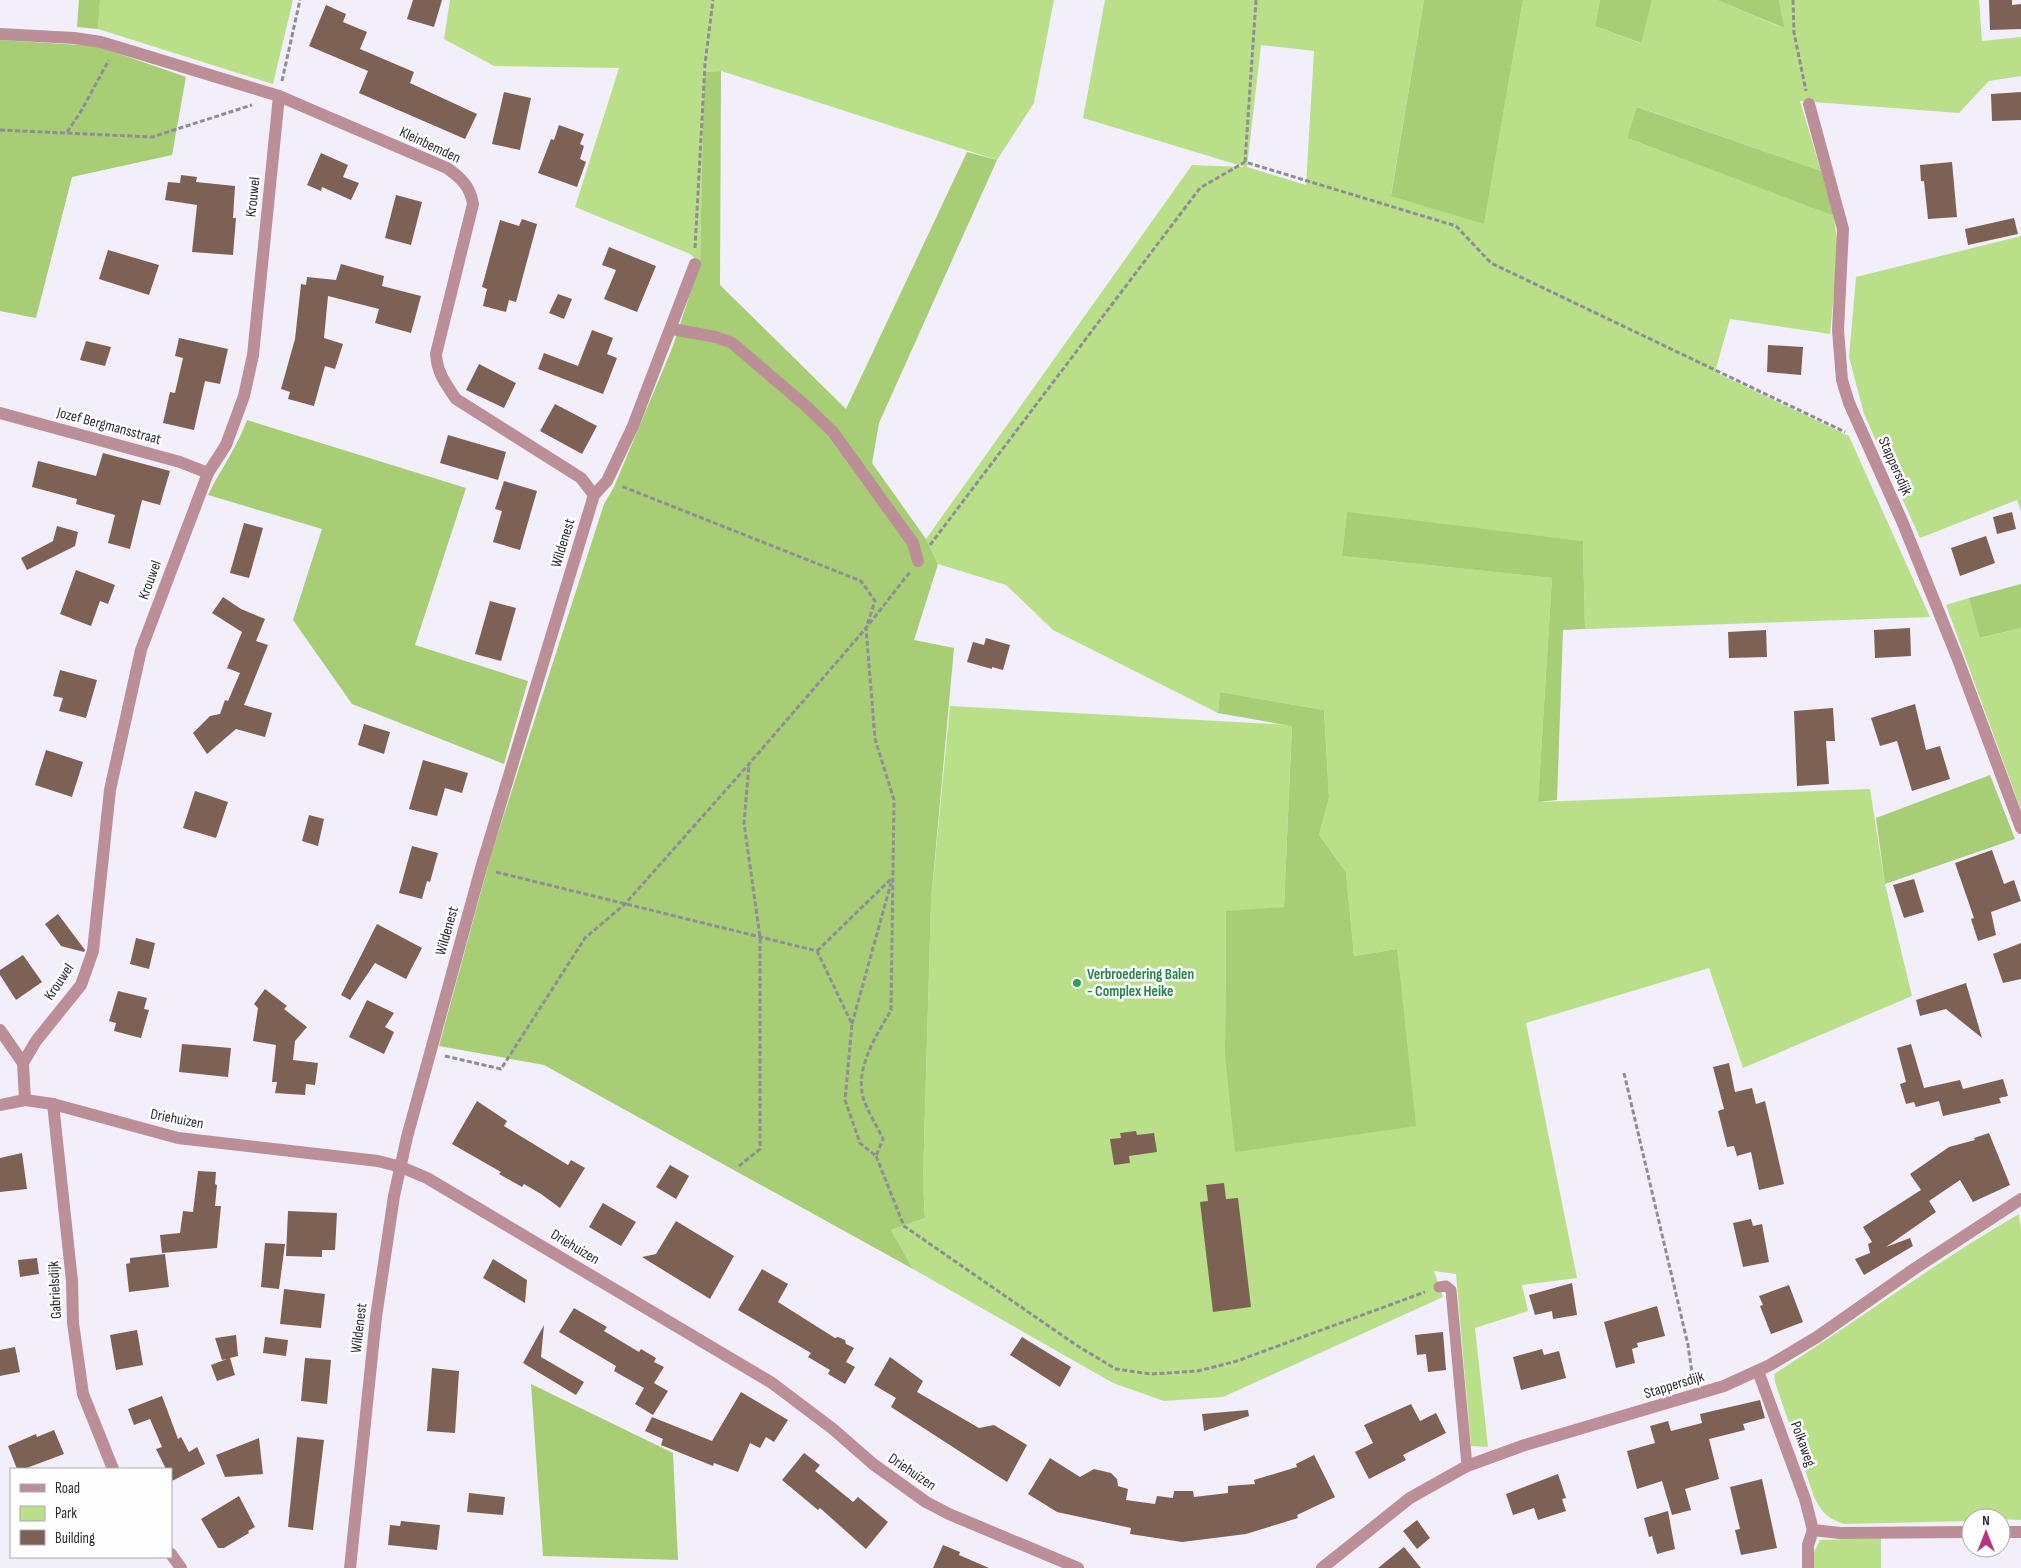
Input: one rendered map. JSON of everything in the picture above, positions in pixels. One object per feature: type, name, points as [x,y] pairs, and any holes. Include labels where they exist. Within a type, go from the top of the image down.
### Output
[{"type":"street","name":"Kleinbemden","points":[[0,34],[74,38],[116,46],[279,96],[446,168],[461,178],[470,191],[473,204],[439,338],[437,368],[456,399],[581,478],[594,495]]},
{"type":"street","name":"Krouwel","points":[[23,1063],[36,1041],[80,985],[88,968],[93,951],[110,790],[141,650],[208,473],[226,445],[250,375],[279,96]]},
{"type":"street","name":"Stappersdijk","points":[[1809,104],[1842,229],[1838,330],[1842,380],[1849,403],[1957,656],[2021,828]]},
{"type":"street","name":"Wildenest","points":[[350,1568],[376,1317],[394,1196],[429,1053],[481,868],[594,495],[607,481],[633,426],[672,329],[694,264]]},
{"type":"street","points":[[672,329],[716,337],[732,343],[806,406],[833,432],[914,543],[918,561]]},
{"type":"street","name":"Jozef Bergmansstraat","points":[[0,413],[180,462],[208,473]]},
{"type":"street","points":[[0,1030],[23,1063],[25,1100]]},
{"type":"street","name":"Driehuizen","points":[[0,1105],[25,1100],[53,1104],[178,1138],[355,1158],[401,1167],[427,1178],[772,1383],[833,1429],[873,1464],[926,1502],[949,1514],[1078,1568]]},
{"type":"street","name":"Gabrielsdijk","points":[[53,1104],[72,1281],[73,1322],[82,1394],[113,1468]]},
{"type":"street","name":"Stappersdijk","points":[[1322,1568],[1410,1498],[1467,1466],[1525,1445],[1695,1396],[1758,1371],[1817,1337],[1914,1269],[2021,1199]]},
{"type":"street","name":"Polkaweg","points":[[1758,1371],[1805,1499],[1814,1530]]},
{"type":"street","points":[[1808,1568],[1808,1545],[1814,1530],[1840,1533],[1961,1532]]},
{"type":"street","points":[[172,1555],[181,1568]]},
{"type":"lane","points":[[1440,1287],[1446,1286],[1451,1290],[1467,1466]]},
{"type":"path","points":[[0,130],[152,137],[279,96],[300,0]]},
{"type":"path","points":[[694,264],[705,64],[713,0]]},
{"type":"path","points":[[1245,162],[1256,0]]},
{"type":"path","points":[[1793,0],[1794,34],[1809,104]]},
{"type":"path","points":[[66,133],[80,113],[116,46]]},
{"type":"path","points":[[429,1053],[501,1069],[585,938],[625,904],[866,628],[1200,188],[1245,162],[1456,226],[1491,263],[1866,442]]},
{"type":"path","points":[[607,481],[861,581],[875,600],[866,628],[875,739],[894,800],[891,1010],[876,1037],[864,1065],[863,1096],[883,1139],[876,1156]]},
{"type":"path","points":[[739,1166],[760,1149],[760,937],[744,823],[749,764]]},
{"type":"path","points":[[481,868],[818,952]]},
{"type":"path","points":[[818,952],[893,878]]},
{"type":"path","points":[[893,878],[852,1024],[845,1100],[860,1143],[876,1156],[904,1226],[1076,1345],[1116,1369],[1151,1374],[1198,1371],[1237,1361],[1440,1287]]},
{"type":"path","points":[[818,952],[852,1024]]},
{"type":"path","points":[[1624,1072],[1688,1345],[1695,1396]]},
{"type":"green space","points":[[79,0],[100,0],[98,29],[77,27]]},
{"type":"green space","points":[[100,0],[293,0],[273,84],[98,29]]},
{"type":"green space","points":[[450,0],[1054,0],[1034,103],[997,160],[721,71],[704,72],[700,263],[690,254],[575,207],[619,68],[494,66],[444,39]]},
{"type":"green space","points":[[1105,0],[1424,0],[1391,195],[1484,223],[1523,0],[1600,0],[1595,26],[1640,43],[1652,0],[1717,0],[1783,28],[1779,0],[1979,0],[1982,41],[2021,37],[2021,76],[1989,81],[1959,113],[1800,101],[1821,171],[1638,107],[1627,138],[1834,216],[1838,252],[1830,334],[1730,319],[1715,372],[1849,436],[1930,617],[1585,629],[1583,541],[1347,513],[1342,556],[1552,578],[1538,802],[1870,789],[1885,884],[1912,996],[1743,1068],[1709,968],[1526,1023],[1577,1278],[1522,1285],[1528,1311],[1475,1328],[1488,1447],[1471,1446],[1456,1274],[1434,1271],[1443,1297],[1223,1397],[1164,1401],[1113,1383],[913,1269],[891,1230],[925,1218],[923,1180],[931,901],[950,706],[1292,725],[1284,907],[1226,912],[1225,1055],[1397,949],[1354,956],[1346,872],[1319,835],[1329,798],[1324,710],[1220,692],[1218,713],[1053,630],[1006,585],[938,564],[926,539],[1192,165],[1245,167],[1083,118]],"holes":[[[1261,45],[1314,51],[1306,185],[1247,167]]]},
{"type":"green space","points":[[1424,0],[1523,0],[1484,224],[1391,196]]},
{"type":"green space","points":[[1600,0],[1652,0],[1641,43],[1595,26]]},
{"type":"green space","points":[[1717,0],[1779,0],[1784,28]]},
{"type":"green space","points":[[0,40],[97,46],[186,77],[172,155],[72,177],[36,318],[0,311]]},
{"type":"green space","points":[[721,71],[720,285],[846,409],[967,152],[997,160],[879,423],[872,463],[926,539],[938,564],[914,640],[954,648],[931,901],[923,1180],[925,1218],[891,1230],[913,1269],[544,1065],[439,1046],[491,855],[604,504],[614,487],[673,346],[700,263],[704,72]]},
{"type":"green space","points":[[1637,107],[1821,171],[1834,216],[1627,138]]},
{"type":"green space","points":[[2021,236],[2021,511],[2017,500],[1920,538],[1864,414],[1849,357],[1856,277]]},
{"type":"green space","points":[[247,420],[466,488],[415,645],[528,681],[504,764],[352,704],[293,620],[322,529],[208,495],[234,449]]},
{"type":"green space","points":[[1347,512],[1583,541],[1585,629],[1563,630],[1557,800],[1538,802],[1552,578],[1342,556]]},
{"type":"green space","points":[[2021,584],[2021,628],[1980,638],[1969,598]]},
{"type":"green space","points":[[1969,598],[1981,638],[2021,628],[2021,810],[1946,605]]},
{"type":"green space","points":[[1220,692],[1324,710],[1329,798],[1319,835],[1346,872],[1354,956],[1397,949],[1416,1126],[1235,1152],[1225,1055],[1226,911],[1284,907],[1292,726],[1218,713]]},
{"type":"green space","points":[[1990,775],[2015,839],[1885,884],[1876,818]]},
{"type":"green space","points":[[2019,1214],[2021,1229],[2021,1520],[2011,1520],[2011,1508],[1961,1508],[1961,1521],[1844,1524],[1834,1520],[1822,1511],[1814,1497],[1775,1382],[1774,1374],[1987,1233]]},
{"type":"green space","points":[[531,1384],[673,1453],[678,1560],[543,1556]]},
{"type":"green space","points":[[1881,1538],[1881,1568],[1814,1568],[1813,1554],[1820,1540]]},
{"type":"building","points":[[413,0],[442,0],[434,27],[407,19]]},
{"type":"building","points":[[1989,0],[2012,0],[2012,5],[2021,4],[2021,29],[1990,30]]},
{"type":"building","points":[[326,5],[346,14],[343,22],[367,32],[360,49],[414,72],[410,83],[477,114],[465,139],[359,93],[368,71],[309,46]]},
{"type":"building","points":[[504,92],[531,98],[520,150],[492,144]]},
{"type":"building","points":[[2021,92],[2021,120],[1992,121],[1991,94]]},
{"type":"building","points":[[559,125],[584,134],[580,144],[584,146],[580,159],[586,162],[577,187],[538,173],[551,139],[554,140]]},
{"type":"building","points":[[321,153],[348,165],[343,177],[359,183],[351,200],[322,187],[321,191],[307,185]]},
{"type":"building","points":[[1952,162],[1957,217],[1928,219],[1924,181],[1921,181],[1920,165]]},
{"type":"building","points":[[181,175],[197,177],[196,182],[235,186],[233,218],[236,218],[233,255],[192,252],[197,205],[165,200],[168,182],[180,183]]},
{"type":"building","points":[[396,195],[422,202],[411,245],[385,238]]},
{"type":"building","points":[[2014,218],[2018,234],[1968,245],[1965,229]]},
{"type":"building","points":[[522,219],[537,224],[516,302],[509,300],[506,312],[483,306],[487,289],[482,287],[500,220],[519,226]]},
{"type":"building","points":[[609,247],[656,266],[637,312],[604,299],[616,270],[602,265]]},
{"type":"building","points":[[108,250],[159,265],[149,295],[99,279]]},
{"type":"building","points":[[341,264],[384,276],[382,286],[421,296],[411,333],[375,323],[379,309],[328,296],[324,338],[343,344],[335,369],[325,366],[314,406],[288,399],[290,392],[281,389],[295,339],[301,284],[306,285],[307,277],[336,280]]},
{"type":"building","points":[[558,294],[572,299],[564,319],[549,313]]},
{"type":"building","points":[[592,330],[613,338],[607,354],[617,358],[603,394],[538,369],[544,353],[578,366]]},
{"type":"building","points":[[179,338],[228,349],[220,384],[205,381],[194,430],[163,423],[170,392],[175,393],[183,358],[175,356]]},
{"type":"building","points":[[86,341],[111,347],[105,366],[80,360]]},
{"type":"building","points":[[1768,345],[1803,347],[1801,375],[1767,372]]},
{"type":"building","points":[[479,364],[516,383],[504,408],[466,390]]},
{"type":"building","points":[[555,404],[597,426],[582,454],[540,431]]},
{"type":"building","points":[[448,435],[506,452],[498,480],[440,463]]},
{"type":"building","points":[[103,453],[170,471],[160,505],[142,500],[130,549],[108,543],[115,515],[76,504],[77,499],[32,487],[38,461],[96,476]]},
{"type":"building","points":[[504,481],[537,491],[520,550],[493,542],[502,511],[495,509]]},
{"type":"building","points":[[2012,512],[2016,529],[1997,534],[1993,517]]},
{"type":"building","points":[[244,523],[263,528],[249,578],[230,573]]},
{"type":"building","points":[[57,526],[78,532],[75,546],[27,570],[21,558],[53,541]]},
{"type":"building","points":[[1986,536],[1995,563],[1960,576],[1951,548]]},
{"type":"building","points":[[76,570],[115,585],[108,604],[100,601],[91,626],[60,614]]},
{"type":"building","points":[[223,597],[241,609],[265,619],[256,641],[268,645],[244,705],[272,713],[265,737],[236,729],[207,754],[193,733],[210,716],[220,714],[225,700],[228,701],[240,673],[227,668],[242,632],[212,613]]},
{"type":"building","points":[[490,601],[516,608],[501,661],[475,654]]},
{"type":"building","points":[[1910,628],[1911,656],[1875,658],[1874,630]]},
{"type":"building","points":[[1766,630],[1767,657],[1729,658],[1728,632]]},
{"type":"building","points":[[986,638],[1010,645],[1003,670],[967,662],[973,642],[984,645]]},
{"type":"building","points":[[60,670],[97,680],[86,718],[59,711],[63,698],[53,696]]},
{"type":"building","points":[[1915,704],[1926,750],[1940,746],[1950,779],[1912,791],[1897,741],[1880,746],[1871,718]]},
{"type":"building","points":[[1833,708],[1835,741],[1826,741],[1829,784],[1797,786],[1794,711]]},
{"type":"building","points":[[364,724],[390,732],[384,754],[358,745]]},
{"type":"building","points":[[46,750],[83,762],[72,797],[35,785]]},
{"type":"building","points":[[423,760],[468,773],[462,793],[445,788],[437,816],[409,809]]},
{"type":"building","points":[[195,791],[228,802],[216,838],[183,828]]},
{"type":"building","points":[[309,815],[324,819],[318,846],[302,841]]},
{"type":"building","points":[[412,846],[438,853],[430,882],[427,881],[422,899],[399,893]]},
{"type":"building","points":[[1992,850],[2004,884],[2014,880],[2021,901],[1991,912],[1996,935],[1978,941],[1971,919],[1974,918],[1955,863]]},
{"type":"building","points":[[1914,879],[1924,912],[1904,918],[1893,885]]},
{"type":"building","points":[[58,914],[85,950],[84,952],[61,946],[45,924]]},
{"type":"building","points":[[377,924],[422,948],[406,979],[375,963],[350,1000],[341,995]]},
{"type":"building","points":[[136,938],[155,943],[149,969],[130,964]]},
{"type":"building","points":[[2021,943],[2021,979],[2003,983],[1993,954]]},
{"type":"building","points":[[23,955],[42,982],[16,1000],[0,975],[0,970]]},
{"type":"building","points":[[1966,983],[1982,1038],[1946,1009],[1920,1016],[1916,1000]]},
{"type":"building","points":[[265,989],[287,1006],[284,1009],[307,1027],[295,1041],[293,1060],[318,1063],[315,1085],[306,1084],[305,1095],[275,1093],[277,1082],[272,1082],[276,1045],[253,1041],[258,1008],[254,1004]]},
{"type":"building","points":[[118,991],[147,998],[144,1009],[149,1010],[141,1038],[114,1031],[116,1023],[109,1021]]},
{"type":"building","points":[[367,1000],[394,1013],[385,1027],[394,1032],[384,1054],[349,1037]]},
{"type":"building","points":[[182,1044],[231,1048],[228,1077],[179,1072]]},
{"type":"building","points":[[1911,1044],[1924,1088],[1960,1080],[1963,1089],[2003,1079],[2008,1096],[1999,1098],[2001,1103],[1943,1116],[1939,1101],[1916,1107],[1914,1102],[1906,1104],[1900,1084],[1906,1082],[1897,1048]]},
{"type":"building","points":[[1729,1063],[1735,1092],[1752,1088],[1756,1104],[1765,1101],[1784,1184],[1759,1190],[1751,1152],[1737,1156],[1734,1146],[1727,1147],[1718,1111],[1724,1109],[1713,1067]]},
{"type":"building","points":[[477,1101],[507,1121],[504,1126],[568,1165],[571,1160],[585,1168],[560,1208],[541,1194],[524,1184],[522,1187],[499,1174],[501,1172],[452,1144]]},
{"type":"building","points":[[1136,1131],[1137,1135],[1154,1133],[1157,1152],[1129,1156],[1130,1163],[1114,1165],[1110,1139],[1121,1138],[1120,1133]]},
{"type":"building","points":[[1989,1133],[2010,1185],[1973,1202],[1960,1180],[1929,1201],[1936,1212],[1886,1247],[1910,1238],[1913,1246],[1864,1275],[1855,1259],[1870,1253],[1868,1244],[1872,1242],[1863,1227],[1921,1190],[1910,1174],[1949,1147],[1975,1140],[1974,1138]]},
{"type":"building","points":[[22,1153],[27,1189],[0,1192],[0,1158]]},
{"type":"building","points":[[670,1165],[689,1176],[676,1199],[656,1187]]},
{"type":"building","points":[[198,1171],[216,1172],[215,1206],[221,1206],[217,1248],[162,1253],[160,1235],[180,1233],[183,1211],[193,1212]]},
{"type":"building","points":[[1224,1183],[1226,1199],[1238,1198],[1251,1307],[1213,1312],[1200,1202],[1208,1201],[1206,1185]]},
{"type":"building","points":[[603,1203],[636,1222],[621,1246],[589,1227]]},
{"type":"building","points":[[288,1211],[337,1213],[335,1250],[322,1250],[322,1257],[286,1256]]},
{"type":"building","points":[[1751,1219],[1753,1226],[1762,1224],[1769,1262],[1743,1267],[1733,1223]]},
{"type":"building","points":[[676,1221],[734,1256],[710,1299],[642,1257],[656,1254]]},
{"type":"building","points":[[265,1243],[285,1244],[279,1289],[261,1287]]},
{"type":"building","points":[[165,1254],[169,1287],[129,1292],[126,1264],[130,1263],[130,1258]]},
{"type":"building","points":[[37,1258],[39,1274],[20,1277],[18,1260]]},
{"type":"building","points":[[493,1259],[527,1280],[525,1303],[483,1278]]},
{"type":"building","points":[[762,1269],[788,1284],[778,1302],[835,1338],[838,1337],[845,1340],[846,1344],[854,1348],[846,1362],[855,1367],[845,1384],[828,1374],[830,1370],[808,1357],[811,1353],[738,1310]]},
{"type":"building","points":[[1572,1283],[1577,1315],[1553,1319],[1552,1311],[1535,1315],[1529,1295]]},
{"type":"building","points":[[1789,1285],[1803,1322],[1771,1334],[1760,1306],[1763,1305],[1759,1296]]},
{"type":"building","points":[[284,1289],[325,1294],[321,1328],[280,1324]]},
{"type":"building","points":[[1657,1306],[1665,1336],[1637,1343],[1638,1347],[1632,1349],[1635,1363],[1616,1368],[1604,1322]]},
{"type":"building","points":[[574,1308],[607,1327],[604,1331],[639,1352],[641,1349],[656,1358],[654,1362],[664,1367],[654,1383],[668,1391],[653,1415],[635,1404],[644,1388],[614,1371],[616,1366],[559,1332]]},
{"type":"building","points":[[544,1325],[541,1357],[584,1382],[576,1395],[523,1363]]},
{"type":"building","points":[[137,1330],[143,1365],[116,1370],[110,1335]]},
{"type":"building","points":[[1443,1332],[1446,1370],[1428,1372],[1426,1354],[1417,1355],[1415,1335]]},
{"type":"building","points":[[236,1335],[238,1356],[230,1358],[235,1375],[217,1381],[211,1365],[227,1359],[222,1360],[215,1338]]},
{"type":"building","points":[[265,1337],[288,1340],[286,1356],[263,1353]]},
{"type":"building","points":[[1022,1337],[1071,1367],[1060,1387],[1010,1355]]},
{"type":"building","points":[[15,1347],[20,1372],[0,1376],[0,1350]]},
{"type":"building","points":[[1542,1349],[1544,1355],[1559,1351],[1566,1378],[1521,1390],[1513,1357]]},
{"type":"building","points":[[890,1357],[923,1381],[917,1392],[979,1428],[994,1425],[1027,1445],[1007,1482],[891,1407],[896,1398],[874,1385]]},
{"type":"building","points":[[305,1358],[331,1360],[327,1404],[301,1401]]},
{"type":"building","points":[[432,1368],[459,1371],[455,1433],[427,1431]]},
{"type":"building","points":[[741,1392],[788,1420],[774,1442],[766,1437],[760,1448],[750,1443],[738,1472],[714,1463],[713,1466],[661,1445],[663,1439],[645,1431],[652,1417],[712,1441]]},
{"type":"building","points":[[162,1396],[178,1439],[181,1437],[189,1452],[197,1447],[205,1464],[172,1481],[172,1468],[166,1468],[156,1449],[162,1447],[150,1419],[134,1425],[128,1409]]},
{"type":"building","points":[[1760,1400],[1765,1418],[1743,1424],[1745,1430],[1709,1439],[1719,1479],[1685,1489],[1691,1510],[1672,1515],[1662,1481],[1637,1489],[1627,1451],[1655,1443],[1650,1426],[1668,1421],[1671,1431],[1702,1423],[1700,1414]]},
{"type":"building","points":[[1411,1404],[1420,1421],[1436,1413],[1446,1433],[1403,1455],[1406,1460],[1369,1479],[1355,1452],[1373,1443],[1364,1425]]},
{"type":"building","points":[[1248,1410],[1249,1416],[1204,1431],[1202,1414]]},
{"type":"building","points":[[54,1430],[64,1454],[27,1468],[17,1468],[8,1446],[36,1434],[37,1437]]},
{"type":"building","points":[[297,1437],[324,1440],[313,1530],[288,1527]]},
{"type":"building","points":[[259,1438],[263,1474],[225,1477],[216,1455]]},
{"type":"building","points":[[804,1453],[820,1465],[815,1471],[853,1502],[858,1497],[888,1522],[866,1549],[820,1508],[818,1510],[782,1480]]},
{"type":"building","points":[[1314,1455],[1335,1497],[1297,1515],[1298,1518],[1246,1534],[1182,1542],[1130,1534],[1131,1528],[1057,1512],[1028,1494],[1050,1458],[1080,1477],[1094,1469],[1111,1473],[1117,1479],[1118,1486],[1128,1489],[1126,1500],[1155,1504],[1157,1496],[1173,1498],[1174,1491],[1193,1491],[1194,1497],[1228,1493],[1228,1486],[1255,1484],[1254,1480],[1297,1467],[1296,1464]]},
{"type":"building","points":[[1558,1474],[1566,1498],[1562,1499],[1566,1511],[1538,1520],[1534,1508],[1513,1515],[1506,1494]]},
{"type":"building","points":[[1762,1479],[1777,1548],[1741,1555],[1735,1530],[1740,1529],[1730,1487]]},
{"type":"building","points":[[469,1493],[505,1497],[503,1515],[467,1512]]},
{"type":"building","points":[[239,1496],[255,1527],[248,1531],[249,1533],[224,1548],[218,1548],[201,1519]]},
{"type":"building","points":[[1668,1511],[1675,1549],[1657,1554],[1652,1536],[1649,1537],[1644,1518]]},
{"type":"building","points":[[1417,1520],[1430,1538],[1417,1549],[1403,1531]]},
{"type":"building","points":[[401,1521],[440,1525],[437,1550],[388,1545],[390,1525],[400,1526]]},
{"type":"building","points":[[943,1545],[960,1552],[959,1555],[989,1568],[933,1568]]},
{"type":"building","points":[[1404,1547],[1421,1568],[1378,1568]]},
{"type":"place","name":"Verbroedering Balen - Complex Heike","points":[[1077,983]]}]
